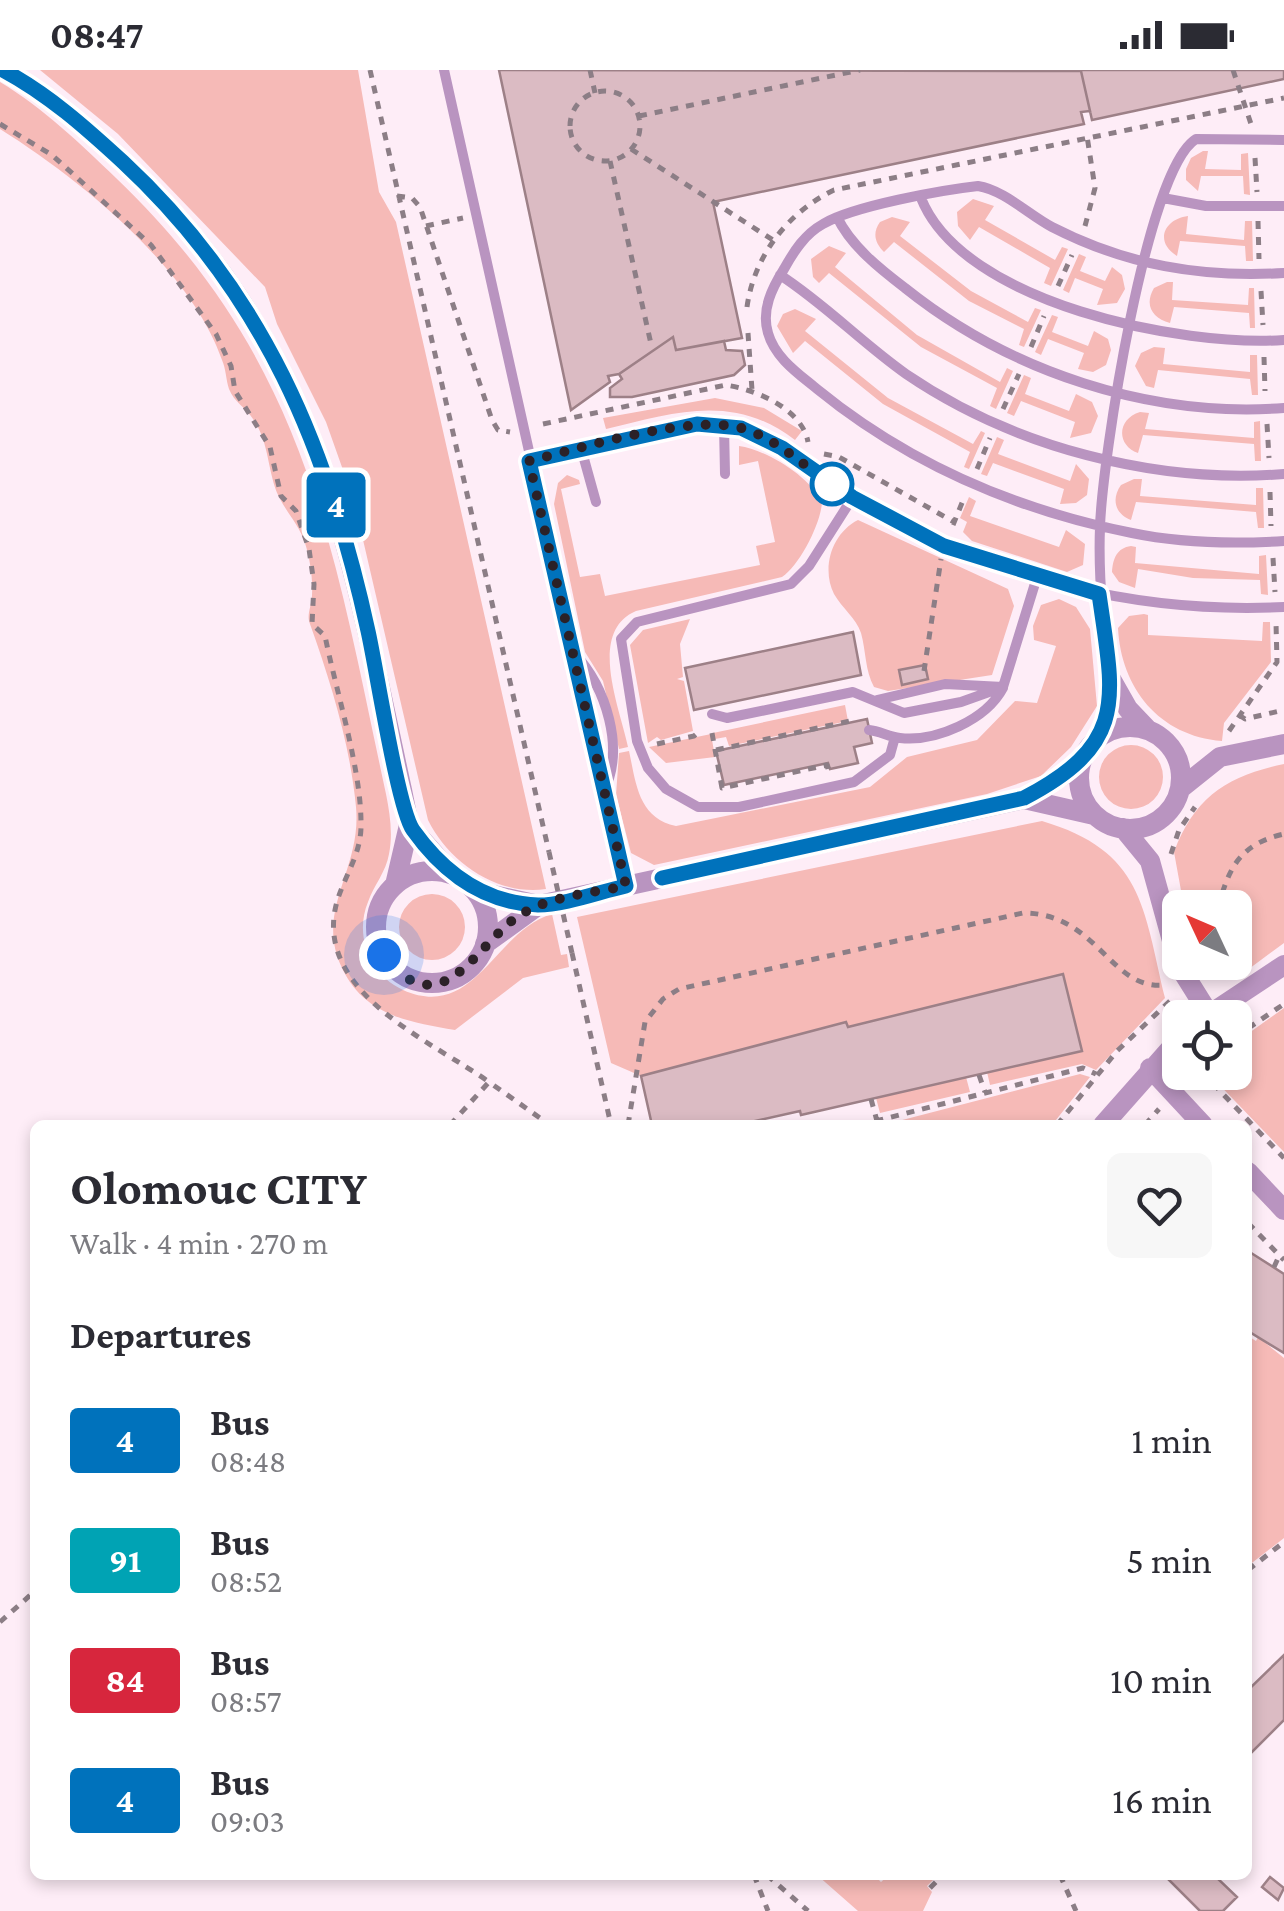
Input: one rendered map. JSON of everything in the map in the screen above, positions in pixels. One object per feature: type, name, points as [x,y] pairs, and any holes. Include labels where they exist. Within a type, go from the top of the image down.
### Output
[{"type":"street","points":[[3,70],[46,97],[119,158],[180,221],[234,289],[290,385],[339,512],[409,825],[395,885],[380,906],[376,931],[384,955],[402,974],[426,982],[451,979],[472,966],[485,944],[539,905],[1024,798],[1080,764],[1098,738],[1108,711],[1112,679]]},
{"type":"street","points":[[23,70],[46,97]]},
{"type":"street","points":[[1112,679],[1128,708],[1168,744],[1180,770],[1180,788]]},
{"type":"street","points":[[1098,738],[1123,727],[1149,730]]},
{"type":"street","points":[[1168,744],[1224,748],[1284,744]]},
{"type":"street","points":[[1123,828],[1150,824],[1162,817],[1180,788],[1224,748]]},
{"type":"street","points":[[1080,764],[1080,792],[1095,815]]},
{"type":"street","points":[[1024,798],[1095,815],[1123,828],[1160,861]]},
{"type":"street","points":[[1162,817],[1160,861],[1182,975],[1197,1000]]},
{"type":"street","points":[[409,825],[452,874],[474,890],[539,905]]},
{"type":"street","points":[[395,885],[417,873],[452,874]]},
{"type":"street","points":[[474,890],[487,918],[485,944]]},
{"type":"street","points":[[1231,1000],[1284,965]]},
{"type":"street","points":[[1107,1120],[1162,1056]]},
{"type":"street","points":[[1150,1068],[1198,1120]]},
{"type":"street","points":[[1252,1176],[1284,1210]]},
{"type":"lane","points":[[444,70],[602,794],[626,886]]},
{"type":"lane","points":[[1112,679],[1099,594],[1105,458],[1130,326],[1162,198],[1182,150],[1196,139],[1284,140]]},
{"type":"lane","points":[[1284,272],[1200,272],[1144,264],[1079,240],[987,188],[837,217],[806,238],[780,274],[766,313],[769,338],[786,362],[836,405],[890,442],[970,484],[1100,526],[1158,537],[1284,541]]},
{"type":"lane","points":[[920,198],[939,228],[996,272],[1051,300],[1130,326],[1210,340],[1284,340]]},
{"type":"lane","points":[[1162,198],[1206,206],[1284,206]]},
{"type":"lane","points":[[837,217],[846,233],[888,275],[948,322],[1024,361],[1116,392],[1189,406],[1284,408]]},
{"type":"lane","points":[[780,274],[932,389],[997,424],[1105,458],[1177,471],[1284,474]]},
{"type":"lane","points":[[529,461],[676,428],[724,424],[768,440],[852,497],[944,546],[1038,577],[1099,594],[1184,607],[1284,607]]},
{"type":"lane","points":[[724,424],[726,474]]},
{"type":"lane","points":[[581,448],[596,502]]},
{"type":"lane","points":[[852,497],[809,566],[791,584],[637,622],[621,639],[620,655],[637,741],[648,768],[666,789],[698,807],[740,807],[854,782],[890,755],[895,737]]},
{"type":"lane","points":[[869,730],[895,737],[968,724],[988,710],[1003,687],[1038,577]]},
{"type":"lane","points":[[572,650],[600,688],[614,763],[602,794]]},
{"type":"lane","points":[[877,700],[944,684],[1003,687]]},
{"type":"lane","points":[[712,714],[727,718],[844,692],[877,700],[891,711],[904,713],[961,702],[1003,687]]},
{"type":"path","points":[[370,70],[611,1120]]},
{"type":"path","points":[[590,70],[595,93]]},
{"type":"path","points":[[638,116],[860,70]]},
{"type":"path","points":[[1233,70],[1252,128]]},
{"type":"path","points":[[595,93],[619,94],[638,116],[639,132],[631,148],[610,160],[586,156],[572,138],[570,128],[576,106],[595,93]]},
{"type":"path","points":[[1242,106],[1284,98]]},
{"type":"path","points":[[0,124],[52,155],[150,245],[228,356],[234,392],[270,447],[281,496],[296,511],[309,549],[314,584],[312,624],[324,636],[361,823],[356,861],[335,911],[340,954],[348,976],[379,1008],[543,1120]]},
{"type":"path","points":[[1084,229],[1095,188],[1087,136]]},
{"type":"path","points":[[631,148],[783,246]]},
{"type":"path","points":[[1255,154],[1257,194]]},
{"type":"path","points":[[610,160],[651,344]]},
{"type":"path","points":[[396,196],[417,202],[492,420],[498,430],[510,432]]},
{"type":"path","points":[[1258,221],[1259,262]]},
{"type":"path","points":[[426,226],[446,222]]},
{"type":"path","points":[[1056,288],[1074,252]]},
{"type":"path","points":[[1261,288],[1263,328]]},
{"type":"path","points":[[1029,350],[1046,312]]},
{"type":"path","points":[[1264,354],[1266,394]]},
{"type":"path","points":[[1002,412],[1019,374]]},
{"type":"path","points":[[594,412],[599,431]]},
{"type":"path","points":[[1267,421],[1269,461]]},
{"type":"path","points":[[976,472],[992,436]]},
{"type":"path","points":[[1270,487],[1271,529]]},
{"type":"path","points":[[951,528],[965,496]]},
{"type":"path","points":[[1273,556],[1275,595]]},
{"type":"path","points":[[921,689],[941,558]]},
{"type":"path","points":[[1224,748],[1238,716],[1276,662],[1276,622]]},
{"type":"path","points":[[1238,716],[1245,719],[1284,710]]},
{"type":"path","points":[[715,750],[850,722]]},
{"type":"path","points":[[649,746],[694,736],[701,730]]},
{"type":"path","points":[[712,733],[722,788],[828,765],[829,771],[844,768]]},
{"type":"path","points":[[1160,861],[1201,799]]},
{"type":"path","points":[[1224,890],[1236,858],[1259,841],[1284,834]]},
{"type":"path","points":[[629,1120],[644,1022],[662,999],[679,989],[1023,913],[1044,913],[1074,925],[1123,972],[1140,982],[1166,985]]},
{"type":"path","points":[[1061,1120],[1096,1074],[1171,1000],[1165,980]]},
{"type":"path","points":[[1252,1026],[1284,1004]]},
{"type":"path","points":[[871,1099],[877,1120],[1083,1068],[1096,1074]]},
{"type":"path","points":[[979,1075],[985,1092]]},
{"type":"path","points":[[455,1120],[489,1082]]},
{"type":"path","points":[[1219,1090],[1248,1120]]},
{"type":"path","points":[[1149,1120],[1166,1102]]},
{"type":"path","points":[[1252,1124],[1284,1158]]},
{"type":"path","points":[[1252,1227],[1281,1258],[1274,1267]]},
{"type":"path","points":[[1252,1567],[1284,1542]]},
{"type":"path","points":[[0,1622],[30,1595]]},
{"type":"path","points":[[756,1880],[768,1911]]},
{"type":"path","points":[[773,1880],[808,1911]]},
{"type":"path","points":[[930,1888],[938,1880]]},
{"type":"path","points":[[1062,1880],[1076,1911]]},
{"type":"shaded area","points":[[40,70],[358,70],[379,192],[396,222],[546,889],[509,887],[476,873],[448,849],[428,820],[354,501],[326,422],[277,324],[265,287],[118,134]]},
{"type":"shaded area","points":[[0,82],[75,139],[181,247],[232,317],[272,388],[303,462],[328,539],[387,802],[389,854],[364,915],[364,941],[374,965],[403,990],[428,997],[448,994],[483,970],[532,923],[552,914],[561,955],[567,954],[569,967],[523,978],[455,1030],[389,1014],[351,984],[335,947],[333,927],[352,851],[356,807],[339,714],[309,621],[312,575],[302,537],[279,497],[259,428],[231,394],[207,326],[185,292],[159,260],[97,200],[0,129]]},
{"type":"shaded area","points":[[1208,151],[1205,169],[1241,170],[1241,154],[1248,153],[1250,195],[1244,194],[1243,176],[1201,176],[1198,191],[1186,180],[1191,158]]},
{"type":"shaded area","points":[[973,199],[994,206],[985,220],[1055,260],[1062,247],[1068,249],[1051,286],[1044,283],[1050,268],[979,227],[970,240],[958,226],[957,212]]},
{"type":"shaded area","points":[[1188,216],[1186,234],[1244,240],[1245,221],[1252,221],[1253,261],[1246,261],[1245,246],[1180,241],[1177,256],[1166,244],[1165,232],[1173,222]]},
{"type":"shaded area","points":[[892,217],[910,222],[900,236],[971,291],[1028,322],[1035,308],[1041,310],[1024,347],[1019,345],[1024,329],[969,301],[894,242],[884,252],[875,234],[880,222]]},
{"type":"shaded area","points":[[829,246],[846,253],[835,267],[917,335],[1000,382],[1007,368],[1013,371],[996,409],[990,406],[997,388],[921,347],[829,273],[819,283],[813,277],[811,259]]},
{"type":"shaded area","points":[[1079,254],[1086,257],[1080,271],[1105,281],[1112,267],[1122,275],[1125,289],[1117,303],[1097,305],[1103,289],[1075,278],[1069,293],[1063,290]]},
{"type":"shaded area","points":[[1173,282],[1172,300],[1248,305],[1249,288],[1254,288],[1255,328],[1250,328],[1249,313],[1174,307],[1170,323],[1164,321],[1154,314],[1150,300],[1154,288]]},
{"type":"shaded area","points":[[795,309],[816,319],[805,331],[888,398],[973,444],[981,431],[985,433],[969,469],[964,467],[970,452],[883,404],[805,341],[793,353],[777,326],[783,314]]},
{"type":"shaded area","points":[[1052,315],[1058,317],[1052,332],[1088,346],[1094,331],[1108,339],[1111,350],[1106,365],[1093,372],[1078,369],[1084,353],[1048,339],[1041,355],[1035,352]]},
{"type":"shaded area","points":[[1154,347],[1165,348],[1163,364],[1250,372],[1250,355],[1257,355],[1258,395],[1252,395],[1250,379],[1158,370],[1154,388],[1146,386],[1135,366],[1141,353]]},
{"type":"shaded area","points":[[1024,375],[1031,378],[1025,394],[1069,411],[1076,394],[1092,402],[1098,416],[1091,433],[1070,438],[1075,422],[1021,401],[1014,416],[1007,413]]},
{"type":"shaded area","points":[[715,398],[764,408],[802,431],[795,440],[772,425],[727,411],[680,413],[606,429],[603,418]]},
{"type":"shaded area","points":[[1140,412],[1149,413],[1145,429],[1254,438],[1254,422],[1260,421],[1261,461],[1255,461],[1254,444],[1143,435],[1138,453],[1126,444],[1122,432],[1127,420]]},
{"type":"shaded area","points":[[997,437],[1004,440],[998,454],[1070,481],[1076,464],[1089,479],[1087,495],[1076,503],[1060,504],[1064,489],[993,463],[987,476],[981,474]]},
{"type":"shaded area","points":[[739,446],[786,466],[816,492],[822,502],[814,532],[796,563],[782,577],[636,611],[621,621],[610,653],[614,692],[628,747],[619,749],[603,681],[585,652],[554,504],[558,483],[567,475],[579,480],[580,484],[561,489],[580,577],[600,574],[605,596],[760,565],[756,546],[775,542],[758,461],[739,465]]},
{"type":"shaded area","points":[[1142,479],[1140,496],[1256,505],[1256,488],[1263,488],[1264,528],[1258,528],[1256,512],[1136,502],[1131,520],[1121,514],[1116,501],[1121,485]]},
{"type":"shaded area","points":[[969,497],[976,501],[970,516],[1059,547],[1066,530],[1085,544],[1083,565],[1067,572],[972,541],[963,532],[967,522],[960,518]]},
{"type":"shaded area","points":[[858,520],[1008,589],[1014,606],[992,675],[888,691],[874,687],[861,633],[830,584],[831,552],[841,533]]},
{"type":"shaded area","points":[[1136,547],[1135,563],[1259,574],[1259,556],[1266,555],[1268,595],[1261,594],[1260,580],[1193,578],[1138,569],[1135,588],[1119,582],[1112,572],[1117,554]]},
{"type":"shaded area","points":[[1059,599],[1076,607],[1090,629],[1097,706],[1071,747],[1041,776],[987,794],[654,865],[631,853],[616,795],[619,753],[629,751],[646,807],[663,822],[676,826],[870,787],[907,757],[977,740],[1015,701],[1037,703],[1056,646],[1034,640],[1033,626],[1041,605]]},
{"type":"shaded area","points":[[1148,615],[1148,635],[1262,641],[1263,622],[1270,622],[1271,662],[1224,723],[1222,741],[1180,730],[1162,719],[1136,689],[1121,650],[1118,628],[1129,616]]},
{"type":"shaded area","points":[[690,619],[680,644],[683,677],[677,679],[684,681],[693,731],[661,740],[657,737],[648,743],[630,645],[643,630]]},
{"type":"shaded area","points":[[845,705],[848,721],[729,746],[726,737],[715,739],[713,733]]},
{"type":"shaded area","points":[[711,734],[715,757],[666,763],[649,747]]},
{"type":"shaded area","points":[[1131,745],[1154,754],[1163,777],[1154,800],[1131,809],[1108,800],[1099,777],[1108,754]]},
{"type":"shaded area","points":[[1284,764],[1284,943],[1252,967],[1252,890],[1181,890],[1174,852],[1192,816],[1216,791]]},
{"type":"shaded area","points":[[1042,821],[1101,848],[1120,866],[1143,909],[1165,998],[1096,1070],[1082,1064],[990,1085],[987,1072],[1062,974],[848,1027],[846,1022],[641,1076],[611,1063],[577,917]]},
{"type":"shaded area","points":[[432,894],[456,903],[465,927],[456,951],[432,960],[408,951],[399,927],[408,903]]},
{"type":"shaded area","points":[[1284,1008],[1284,1152],[1224,1090],[1252,1090],[1252,1031]]},
{"type":"shaded area","points":[[1080,1074],[1090,1077],[1056,1120],[902,1120]]},
{"type":"shaded area","points":[[966,1077],[970,1092],[880,1113],[876,1098]]},
{"type":"shaded area","points":[[1258,1337],[1284,1358],[1284,1538],[1252,1563],[1252,1338],[1256,1341]]},
{"type":"shaded area","points":[[823,1880],[933,1880],[927,1886],[932,1892],[923,1911],[858,1911]]},
{"type":"building","points":[[499,70],[1081,71],[1090,111],[1081,112],[1084,124],[713,202],[742,338],[676,350],[673,337],[619,374],[608,376],[610,382],[571,410]]},
{"type":"building","points":[[1070,70],[1284,70],[1284,79],[1092,120],[1081,71]]},
{"type":"building","points":[[673,337],[676,350],[724,341],[726,350],[742,351],[745,365],[734,375],[632,397],[610,397],[610,388],[622,379],[619,374]]},
{"type":"building","points":[[853,632],[861,675],[694,710],[685,668]]},
{"type":"building","points":[[925,665],[928,679],[902,685],[899,670]]},
{"type":"building","points":[[867,719],[872,743],[854,747],[858,763],[830,769],[828,763],[724,785],[716,751]]},
{"type":"building","points":[[1063,974],[1082,1051],[801,1115],[800,1111],[760,1120],[651,1120],[641,1076],[846,1022],[848,1027]]},
{"type":"building","points":[[1252,1254],[1284,1274],[1284,1353],[1252,1333]]},
{"type":"building","points":[[1284,1655],[1284,1720],[1252,1752],[1252,1686]]},
{"type":"building","points":[[1270,1877],[1284,1888],[1278,1900],[1262,1887]]},
{"type":"building","points":[[1169,1880],[1219,1880],[1237,1897],[1223,1911],[1200,1911]]},
{"type":"bus line","name":"4","points":[[3,70],[71,116],[144,182],[234,289],[264,338],[309,427],[339,512],[409,825],[436,858],[474,890],[539,905],[626,886],[529,461],[697,424],[724,424],[755,433],[852,497],[944,546],[995,565],[1099,594],[1112,679],[1108,711],[1098,738],[1080,764],[1066,775],[1024,798],[662,878]]},
{"type":"route","points":[[384,955],[392,966],[413,979],[451,979],[472,966],[485,944],[505,926],[539,905],[626,886],[529,461],[697,424],[724,424],[768,440],[832,484]]}]
